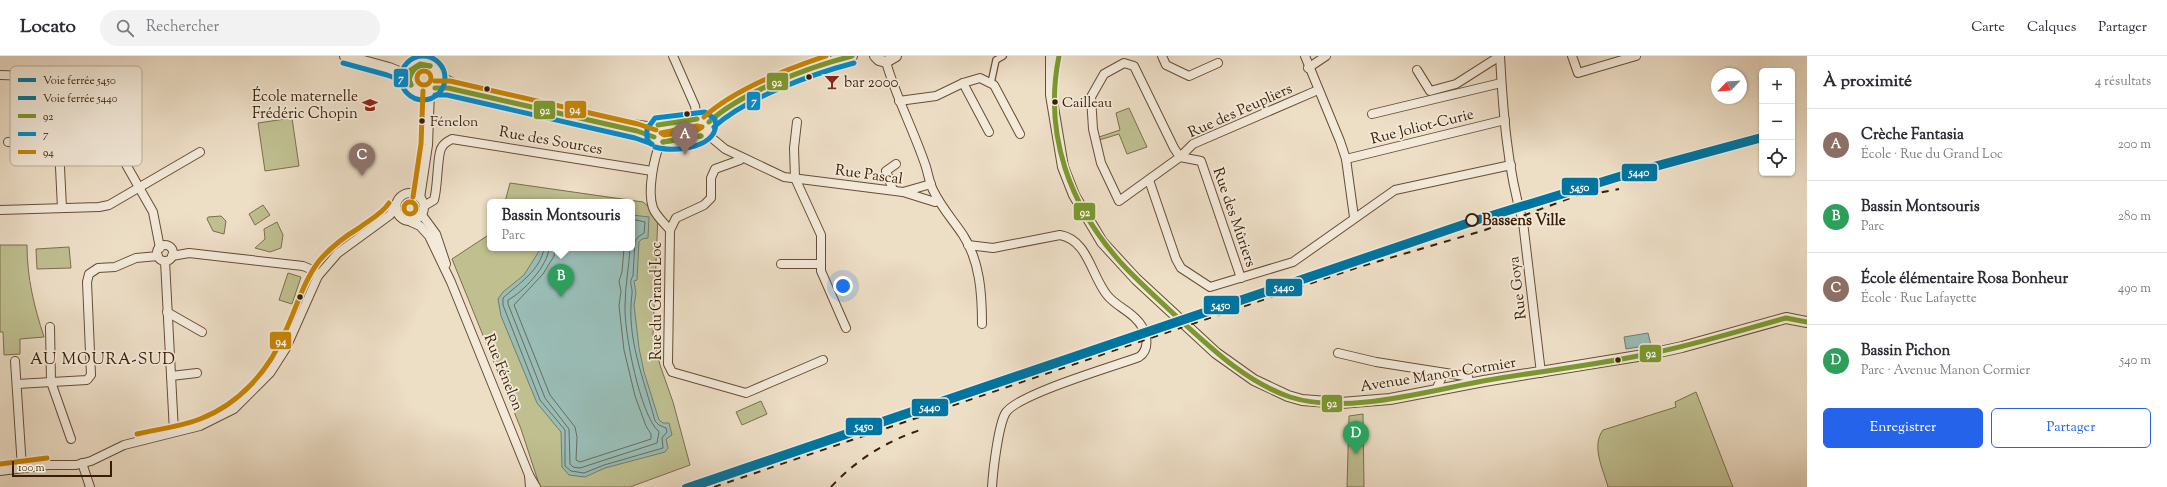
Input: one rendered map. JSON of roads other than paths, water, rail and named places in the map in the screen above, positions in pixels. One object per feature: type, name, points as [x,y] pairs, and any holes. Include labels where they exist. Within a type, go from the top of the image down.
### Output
[{"type":"street","points":[[345,56],[389,68],[409,76]]},
{"type":"street","points":[[673,56],[695,106],[697,118]]},
{"type":"street","points":[[708,122],[725,108],[796,73],[834,58],[852,56]]},
{"type":"street","points":[[876,56],[879,60],[886,62],[896,56]]},
{"type":"street","points":[[991,83],[996,60],[1003,56]]},
{"type":"street","name":"Avenue Manon Cormier","points":[[1051,56],[1051,95],[1063,167],[1074,194],[1102,242],[1136,279],[1216,353],[1254,380],[1288,396],[1320,402],[1364,402],[1541,373],[1682,347],[1786,318],[1807,322]]},
{"type":"street","name":"Avenue Manon Cormier","points":[[1054,107],[1054,80],[1059,56]]},
{"type":"street","points":[[1162,56],[1166,65],[1189,76],[1218,63]]},
{"type":"street","points":[[1304,56],[1340,141],[1346,159],[1354,217]]},
{"type":"street","points":[[1308,68],[1326,56]]},
{"type":"street","points":[[1417,70],[1430,91],[1456,84],[1500,56]]},
{"type":"street","name":"Rue Goya","points":[[1500,56],[1504,120],[1517,200],[1523,222],[1541,373]]},
{"type":"street","points":[[1572,56],[1578,73],[1636,56]]},
{"type":"street","points":[[657,135],[638,126],[494,96],[449,83],[438,76],[434,68],[426,60],[413,68],[409,76],[412,87],[429,91],[448,88],[494,100],[657,135],[698,137],[707,134],[710,131],[708,122],[705,119],[697,118],[662,124],[657,135],[652,171],[652,207],[670,230]]},
{"type":"street","points":[[886,62],[899,101],[938,200],[968,245],[980,279],[982,324]]},
{"type":"street","name":"Rue des Peupliers","points":[[1180,157],[1174,148],[1134,66],[1124,63],[1104,74],[1092,97],[1093,129],[1101,163],[1119,201],[1180,157],[1193,144],[1318,90]]},
{"type":"street","points":[[0,75],[10,75]]},
{"type":"street","points":[[367,230],[379,224],[401,219],[412,222],[422,215],[419,199],[423,183],[428,145],[429,91],[438,76]]},
{"type":"street","points":[[899,101],[936,96],[963,83],[980,78],[994,85],[1020,134]]},
{"type":"street","points":[[963,83],[989,132]]},
{"type":"street","points":[[1372,114],[1502,83]]},
{"type":"street","name":"Rue Joliot-Curie","points":[[1346,159],[1504,120]]},
{"type":"street","points":[[798,122],[794,148],[795,178],[821,234],[821,271],[846,328]]},
{"type":"street","name":"Rue Pascal","points":[[707,134],[713,141],[725,149],[784,177],[893,190],[935,202],[938,200]]},
{"type":"street","name":"Rue des Sources","points":[[419,199],[434,200],[438,187],[440,150],[447,141],[452,139],[652,171]]},
{"type":"street","points":[[0,210],[99,207],[109,205],[200,152]]},
{"type":"street","name":"Rue du Grand Loc","points":[[742,157],[740,160],[715,169],[711,178],[711,198],[704,205],[676,218],[670,230],[668,364],[672,372],[746,393],[823,360]]},
{"type":"street","name":"Rue des Mûriers","points":[[1180,157],[1201,161],[1241,278]]},
{"type":"street","points":[[893,190],[886,171],[896,164]]},
{"type":"street","points":[[1148,180],[1176,259],[1181,268],[1210,287],[1292,262],[1354,217],[1395,190],[1511,165]]},
{"type":"street","points":[[60,166],[62,208]]},
{"type":"street","points":[[127,166],[153,212],[161,255],[167,312],[174,432]]},
{"type":"street","points":[[903,192],[931,184]]},
{"type":"street","points":[[0,471],[48,465],[79,464],[124,445],[200,426],[234,409],[270,373],[286,348],[318,276],[334,257],[367,230],[390,215],[400,196],[409,193],[419,199]]},
{"type":"street","points":[[395,208],[401,219]]},
{"type":"street","name":"Rue Fénelon","points":[[422,215],[439,240],[451,282]]},
{"type":"street","name":"Rue Fénelon","points":[[412,222],[420,226],[429,236],[451,282],[529,475]]},
{"type":"street","points":[[968,245],[993,248],[1060,235],[1070,237],[1082,248],[1106,294],[1116,305],[1136,318],[1141,325],[1148,344],[1144,354],[1139,357],[1034,395],[1011,407],[1005,414],[1001,427],[992,487]]},
{"type":"street","points":[[161,255],[164,246],[169,247],[172,251],[172,256]]},
{"type":"street","points":[[17,384],[87,380],[90,375],[87,282],[89,274],[98,268],[115,267],[136,258],[161,255],[170,260],[172,256],[189,253],[303,266],[315,271],[318,276]]},
{"type":"street","points":[[780,264],[822,264]]},
{"type":"street","points":[[167,312],[202,332]]},
{"type":"street","points":[[50,327],[51,382],[71,439]]},
{"type":"street","points":[[1338,353],[1356,358],[1465,376],[1468,377],[1470,384]]},
{"type":"street","points":[[15,361],[22,468]]},
{"type":"street","points":[[1436,390],[1441,379],[1437,372]]},
{"type":"street","points":[[170,376],[197,373]]},
{"type":"street","points":[[79,464],[90,487]]},
{"type":"street","points":[[529,475],[530,487]]},
{"type":"street","points":[[529,475],[536,487]]},
{"type":"water","points":[[635,215],[649,217],[648,238],[642,239],[639,242],[637,280],[634,281],[636,293],[634,305],[639,348],[644,372],[659,420],[663,423],[669,423],[672,435],[666,439],[668,448],[665,452],[605,468],[585,477],[569,475],[562,467],[561,432],[537,403],[501,316],[498,299],[503,292],[524,275],[539,251],[635,251]]},
{"type":"water","points":[[1648,333],[1651,345],[1626,349],[1624,337]]},
{"type":"railway","points":[[714,487],[1359,267],[1485,230],[1629,176]]},
{"type":"railway","points":[[1588,195],[1619,189]]},
{"type":"railway","points":[[831,487],[861,460],[883,446],[920,430]]},
{"type":"rail line","name":"5450","points":[[685,487],[1475,219],[1632,171],[1759,137]]},
{"type":"rail line","name":"5440","points":[[696,487],[1476,222],[1633,174],[1759,140]]},
{"type":"place","name":"bar 2000","points":[[832,82]]},
{"type":"place","name":"Cailleau","points":[[1055,102]]},
{"type":"place","name":"École maternelle Frédéric Chopin","points":[[370,105]]},
{"type":"place","name":"Fénelon","points":[[422,121]]},
{"type":"place","name":"Crèche Fantasia","points":[[685,155]]},
{"type":"place","name":"École élémentaire Rosa Bonheur","points":[[362,176]]},
{"type":"place","name":"Bassens Ville","points":[[1472,220]]},
{"type":"place","name":"Bassin Montsouris","points":[[561,297]]},
{"type":"place","name":"Bassin Pichon","points":[[1356,454]]},
{"type":"district","name":"AU MOURA-SUD","points":[[103,358]]}]
